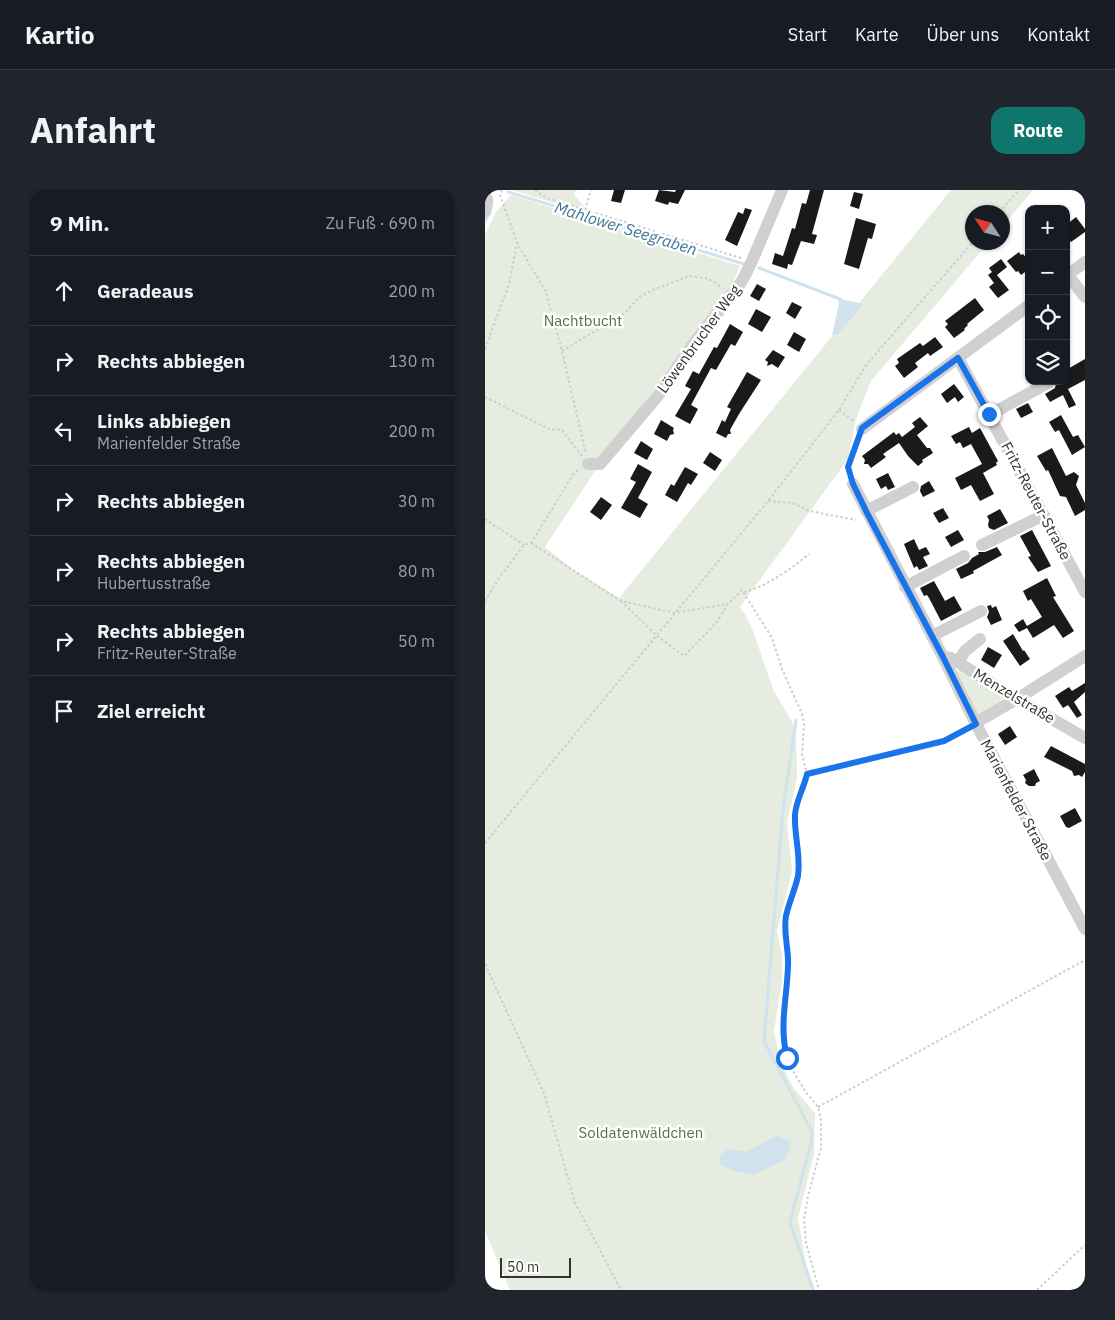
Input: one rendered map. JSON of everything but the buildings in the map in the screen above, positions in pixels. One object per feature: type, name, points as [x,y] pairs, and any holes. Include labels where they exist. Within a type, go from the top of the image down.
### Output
[{"type":"street","name":"Löwenbrucher Weg","points":[[588,464],[600,464],[616,446],[654,401],[691,347],[732,295],[752,261],[782,190]]},
{"type":"street","points":[[1070,274],[1085,262]]},
{"type":"street","points":[[1070,280],[1085,297]]},
{"type":"street","points":[[862,428],[1025,307]]},
{"type":"street","name":"Fritz-Reuter-Straße","points":[[958,358],[1085,592]]},
{"type":"street","points":[[989,414],[1042,385]]},
{"type":"street","name":"Marienfelder Straße","points":[[853,484],[976,724],[1085,929]]},
{"type":"street","points":[[866,511],[913,487]]},
{"type":"street","points":[[982,545],[1044,515]]},
{"type":"street","points":[[905,587],[964,556]]},
{"type":"street","points":[[932,636],[981,611]]},
{"type":"street","points":[[958,662],[965,651],[980,639]]},
{"type":"street","points":[[976,724],[1085,656]]},
{"type":"street","name":"Menzelstraße","points":[[943,657],[951,658],[1085,738]]},
{"type":"path","points":[[502,190],[501,195],[517,243],[546,292],[562,351],[588,464]]},
{"type":"path","points":[[535,190],[547,198],[744,259]]},
{"type":"path","points":[[585,210],[591,190]]},
{"type":"path","points":[[1005,205],[1019,190]]},
{"type":"path","points":[[485,349],[509,284],[517,243]]},
{"type":"path","points":[[485,843],[768,501],[839,410],[866,365],[966,250]]},
{"type":"path","points":[[562,351],[625,313],[639,297],[690,276],[709,279],[732,295]]},
{"type":"path","points":[[485,397],[549,429],[562,430],[588,464]]},
{"type":"path","points":[[839,410],[862,428],[848,467],[853,484]]},
{"type":"path","points":[[485,601],[499,578],[524,545],[531,543],[574,473],[588,464]]},
{"type":"path","points":[[768,501],[793,504],[809,510],[856,520]]},
{"type":"path","points":[[485,519],[524,545]]},
{"type":"path","points":[[531,543],[621,601],[657,636],[684,656],[717,622],[728,604],[742,590],[744,592],[757,588],[786,573],[809,554]]},
{"type":"path","points":[[744,592],[772,638],[782,669],[802,714],[804,724],[802,755],[807,774],[796,806],[795,815],[799,866],[785,921],[788,966],[782,1028],[784,1047],[792,1068],[805,1091],[818,1107],[821,1120],[822,1140],[805,1209],[804,1230],[819,1290]]},
{"type":"path","points":[[621,601],[675,613],[728,604]]},
{"type":"path","points":[[807,774],[931,745],[956,736],[976,724]]},
{"type":"path","points":[[818,1107],[1085,960]]},
{"type":"path","points":[[485,964],[544,1093],[575,1203],[621,1290]]},
{"type":"path","points":[[1037,1290],[1085,1245]]},
{"type":"green space","points":[[512,190],[576,190],[574,195],[584,206],[583,212]]},
{"type":"green space","points":[[951,190],[1033,190],[1010,218],[1010,205],[965,205],[965,250],[982,250],[871,381],[856,419],[848,459],[740,607],[753,631],[773,689],[796,729],[797,779],[787,822],[792,871],[777,931],[782,956],[782,981],[774,1031],[780,1062],[794,1089],[815,1113],[814,1154],[798,1218],[806,1264],[815,1290],[510,1290],[485,1231],[485,235],[496,212],[511,195],[740,266],[731,286],[601,462],[545,547],[571,568],[619,598]]},
{"type":"green space","points":[[961,667],[1003,695],[1003,702],[977,717],[955,674]]},
{"type":"water","points":[[840,299],[864,304],[837,335],[832,335]]},
{"type":"water","points":[[777,1136],[791,1141],[786,1159],[753,1175],[735,1171],[721,1165],[720,1156],[728,1149],[746,1152]]},
{"type":"waterway","name":"Mahlower Seegraben","points":[[508,192],[744,264]]},
{"type":"waterway","points":[[485,221],[490,213]]},
{"type":"waterway","name":"Mahlower Seegraben","points":[[759,268],[840,299],[840,301]]},
{"type":"waterway","points":[[796,720],[783,810],[764,1041],[812,1132],[811,1143],[790,1222],[813,1290]]},
{"type":"route","points":[[787,1058],[782,1028],[788,966],[785,926],[799,866],[795,824],[796,806],[807,774],[924,747],[956,736],[976,724],[867,513],[853,484],[848,467],[862,428],[958,358],[989,414]]},
{"type":"park label","name":"Nachtbucht","points":[[583,321]]},
{"type":"park label","name":"Soldatenwäldchen","points":[[641,1133]]}]
